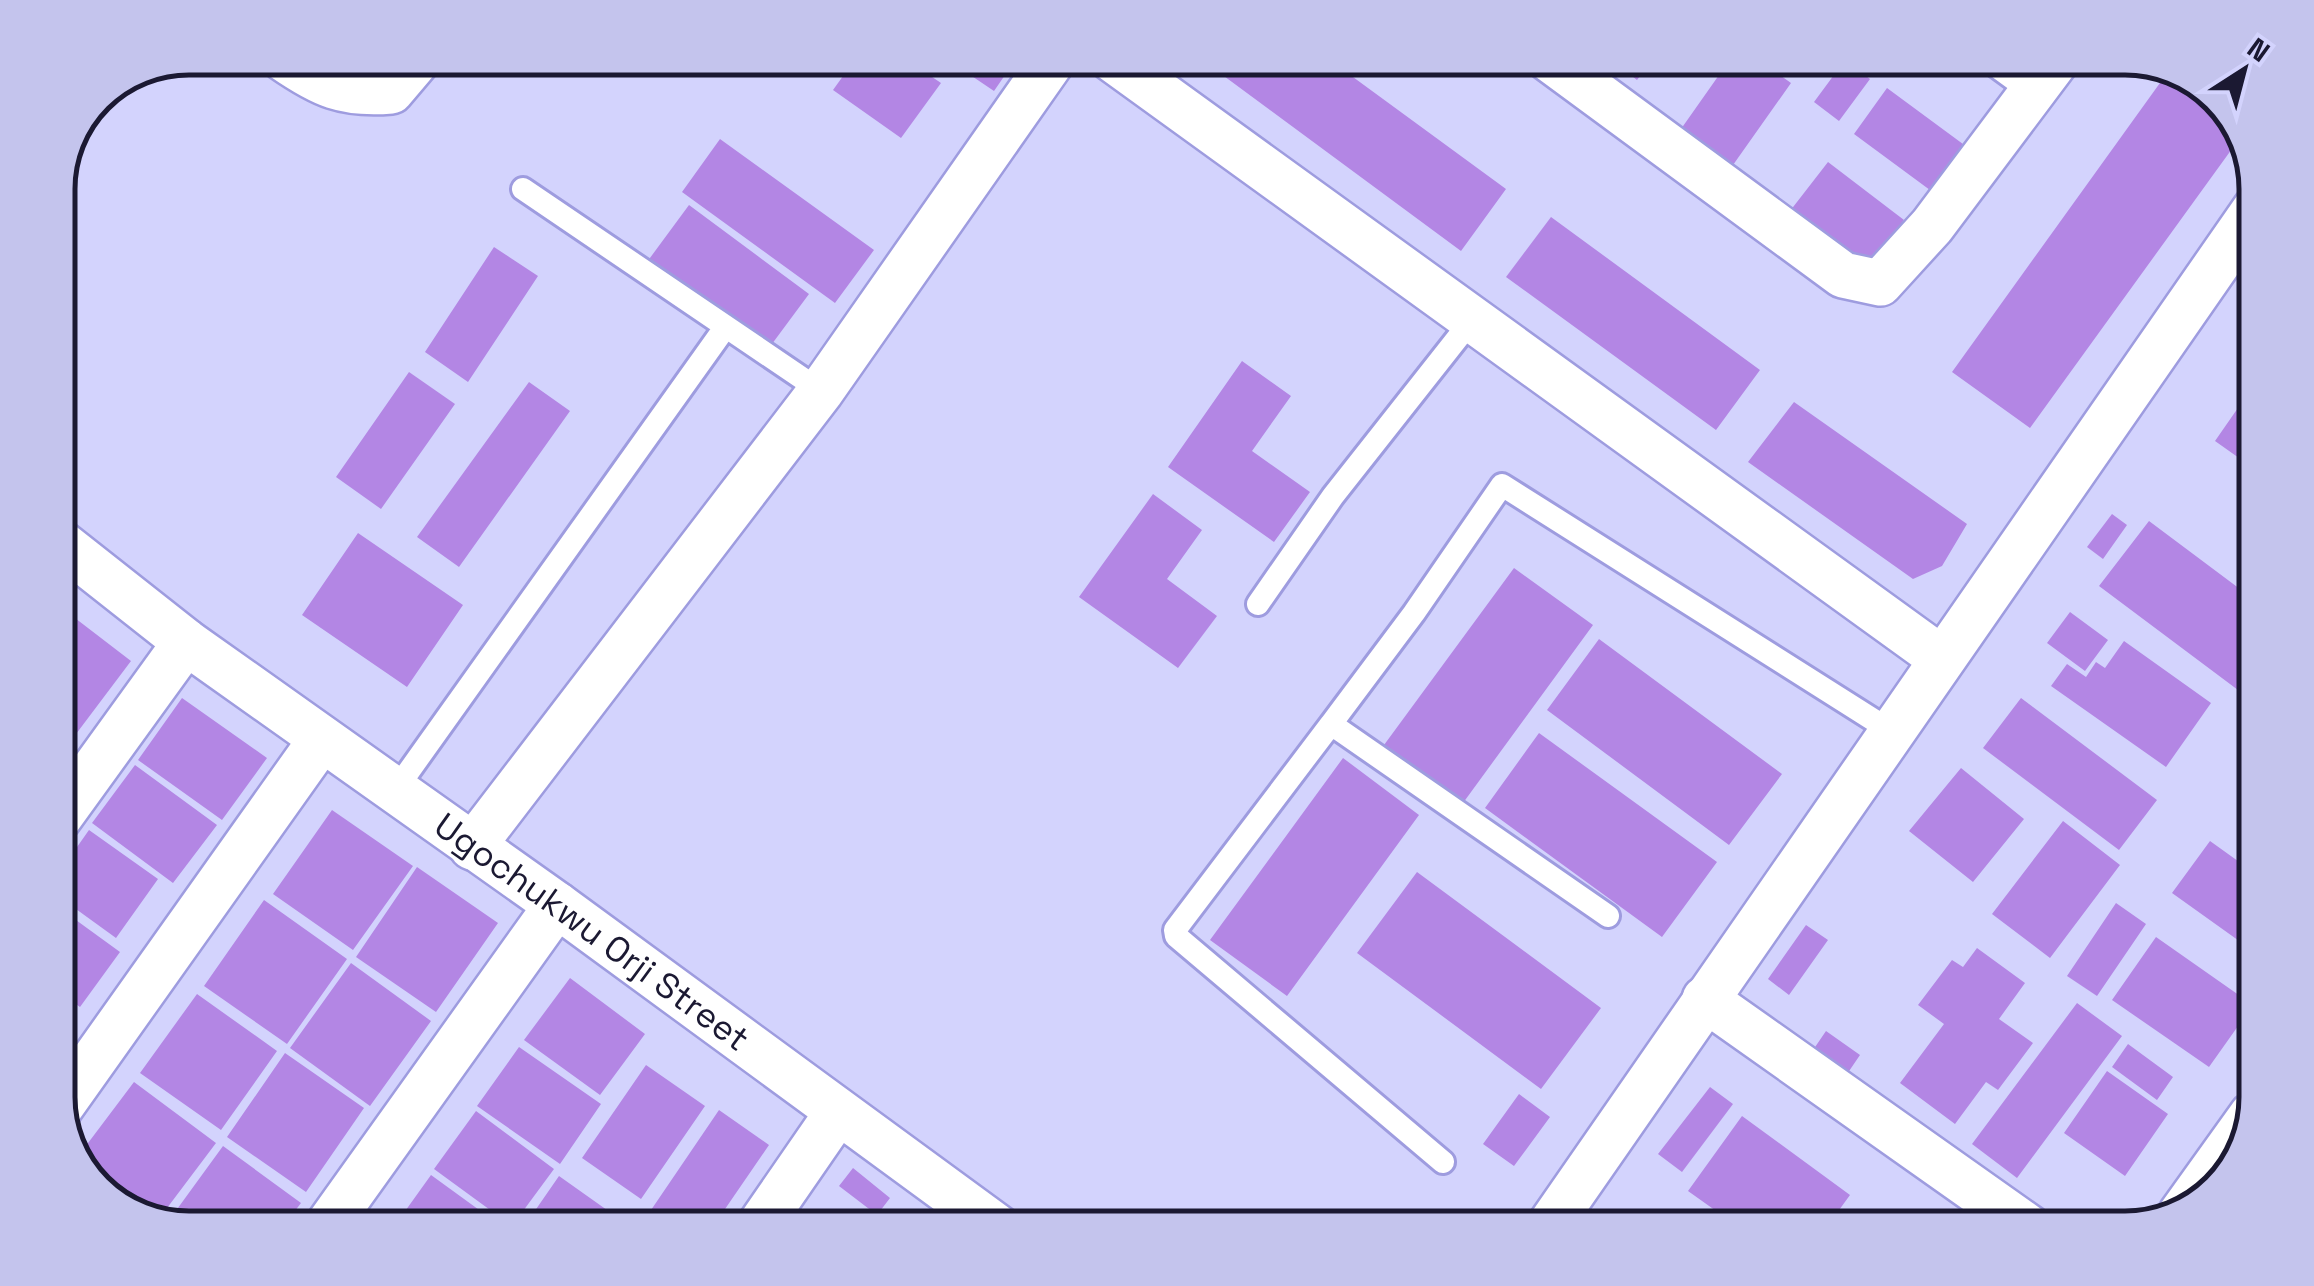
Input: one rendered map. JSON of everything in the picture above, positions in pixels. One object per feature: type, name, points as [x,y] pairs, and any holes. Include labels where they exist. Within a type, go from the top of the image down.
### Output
[{"type":"street","points":[[308,75],[355,94],[391,90],[404,75]]},
{"type":"street","points":[[472,847],[821,392],[1042,75]]},
{"type":"street","points":[[1133,75],[1942,658]]},
{"type":"street","points":[[1571,75],[1843,275],[1880,283],[1932,226],[2045,75]]},
{"type":"street","points":[[1560,1211],[2239,232]]},
{"type":"street","name":"Ugochukwu Orji Street","points":[[75,555],[186,642],[558,905],[975,1211]]},
{"type":"street","points":[[75,796],[186,642]]},
{"type":"street","points":[[75,1087],[322,740]]},
{"type":"street","points":[[338,1211],[558,905]]},
{"type":"street","points":[[1704,999],[2006,1211]]},
{"type":"street","points":[[770,1211],[838,1112]]},
{"type":"lane","points":[[523,189],[821,392]]},
{"type":"lane","points":[[1258,604],[1333,496],[1471,320]]},
{"type":"lane","points":[[394,792],[724,329]]},
{"type":"lane","points":[[1443,1162],[1176,936],[1175,930],[1506,484],[1892,731]]},
{"type":"lane","points":[[1331,724],[1608,916]]},
{"type":"building","points":[[844,75],[929,75],[941,83],[901,138],[833,90]]},
{"type":"building","points":[[970,75],[1005,75],[994,91]]},
{"type":"building","points":[[1223,75],[1350,75],[1506,189],[1461,251]]},
{"type":"building","points":[[1719,75],[1780,75],[1791,83],[1733,165],[1681,129]]},
{"type":"building","points":[[1834,75],[1865,75],[1870,79],[1839,121],[1814,102]]},
{"type":"building","points":[[2161,81],[2176,87],[2194,98],[2194,120],[2216,120],[2232,149],[2030,428],[1952,372]]},
{"type":"building","points":[[1887,88],[1967,147],[1934,193],[1854,134]]},
{"type":"building","points":[[720,139],[874,250],[835,303],[682,192]]},
{"type":"building","points":[[1828,162],[1904,220],[1866,269],[1790,211]]},
{"type":"building","points":[[689,205],[809,294],[766,352],[647,262]]},
{"type":"building","points":[[1551,217],[1760,370],[1716,430],[1506,277]]},
{"type":"building","points":[[494,247],[538,276],[468,382],[425,352]]},
{"type":"building","points":[[1242,361],[1291,396],[1252,451],[1310,492],[1274,542],[1168,467]]},
{"type":"building","points":[[409,372],[455,404],[381,509],[336,477]]},
{"type":"building","points":[[529,382],[570,411],[459,567],[417,537]]},
{"type":"building","points":[[1794,402],[1967,524],[1942,566],[1913,579],[1748,462]]},
{"type":"building","points":[[2239,406],[2239,458],[2215,441]]},
{"type":"building","points":[[1153,494],[1202,530],[1167,579],[1217,616],[1178,668],[1079,597]]},
{"type":"building","points":[[2112,514],[2127,525],[2103,559],[2087,547]]},
{"type":"building","points":[[2149,521],[2239,588],[2239,691],[2099,586]]},
{"type":"building","points":[[358,533],[463,605],[407,687],[302,615]]},
{"type":"building","points":[[1514,568],[1593,625],[1463,803],[1384,745]]},
{"type":"building","points":[[2070,612],[2108,640],[2085,671],[2047,643]]},
{"type":"building","points":[[75,618],[131,661],[75,735]]},
{"type":"building","points":[[1599,639],[1782,774],[1729,845],[1547,710]]},
{"type":"building","points":[[2124,641],[2211,703],[2166,767],[2051,686],[2067,664],[2086,677],[2096,662],[2105,668]]},
{"type":"building","points":[[182,698],[267,758],[222,820],[138,760]]},
{"type":"building","points":[[2021,698],[2157,800],[2119,850],[1983,748]]},
{"type":"building","points":[[1539,733],[1717,862],[1662,937],[1485,808]]},
{"type":"building","points":[[1343,758],[1419,815],[1287,996],[1210,940]]},
{"type":"building","points":[[135,765],[217,825],[173,883],[92,823]]},
{"type":"building","points":[[1961,768],[2024,819],[1973,882],[1909,831]]},
{"type":"building","points":[[332,810],[413,866],[353,950],[273,894]]},
{"type":"building","points":[[2063,821],[2120,865],[2050,958],[1992,914]]},
{"type":"building","points":[[89,830],[158,879],[116,938],[75,908],[75,850]]},
{"type":"building","points":[[2210,841],[2239,862],[2239,941],[2172,893]]},
{"type":"building","points":[[417,867],[498,923],[436,1012],[356,957]]},
{"type":"building","points":[[1417,872],[1601,1008],[1541,1089],[1357,953]]},
{"type":"building","points":[[264,900],[347,959],[287,1044],[204,986]]},
{"type":"building","points":[[2116,903],[2146,924],[2097,996],[2067,976]]},
{"type":"building","points":[[75,919],[120,952],[80,1007],[75,1003]]},
{"type":"building","points":[[1806,925],[1828,940],[1789,995],[1768,979]]},
{"type":"building","points":[[2156,937],[2239,995],[2239,1025],[2209,1067],[2112,1000]]},
{"type":"building","points":[[1977,948],[2025,983],[1999,1019],[2033,1043],[1998,1090],[1986,1082],[1955,1124],[1900,1083],[1944,1024],[1918,1005],[1952,960],[1963,967]]},
{"type":"building","points":[[351,963],[431,1021],[370,1106],[290,1048]]},
{"type":"building","points":[[570,978],[645,1034],[600,1095],[524,1040]]},
{"type":"building","points":[[197,994],[277,1051],[221,1130],[140,1073]]},
{"type":"building","points":[[2077,1003],[2122,1036],[2017,1178],[1972,1144]]},
{"type":"building","points":[[1826,1031],[1860,1055],[1845,1077],[1811,1053]]},
{"type":"building","points":[[2128,1044],[2173,1077],[2157,1100],[2112,1067]]},
{"type":"building","points":[[519,1047],[601,1104],[560,1164],[477,1106]]},
{"type":"building","points":[[285,1053],[364,1108],[306,1192],[227,1137]]},
{"type":"building","points":[[646,1065],[705,1106],[641,1199],[582,1158]]},
{"type":"building","points":[[2107,1071],[2168,1114],[2125,1176],[2064,1133]]},
{"type":"building","points":[[134,1082],[216,1143],[166,1209],[125,1192],[103,1172],[86,1146]]},
{"type":"building","points":[[1710,1087],[1733,1104],[1682,1172],[1658,1154]]},
{"type":"building","points":[[1519,1094],[1550,1117],[1514,1166],[1483,1144]]},
{"type":"building","points":[[719,1110],[769,1145],[724,1211],[650,1211]]},
{"type":"building","points":[[476,1111],[554,1169],[523,1211],[491,1211],[434,1169]]},
{"type":"building","points":[[1742,1116],[1850,1195],[1838,1211],[1716,1211],[1688,1191]]},
{"type":"building","points":[[223,1146],[301,1203],[295,1211],[177,1210]]},
{"type":"building","points":[[853,1168],[890,1198],[880,1211],[872,1211],[839,1186]]},
{"type":"building","points":[[431,1175],[481,1211],[405,1211]]},
{"type":"building","points":[[559,1176],[608,1211],[535,1211]]}]
